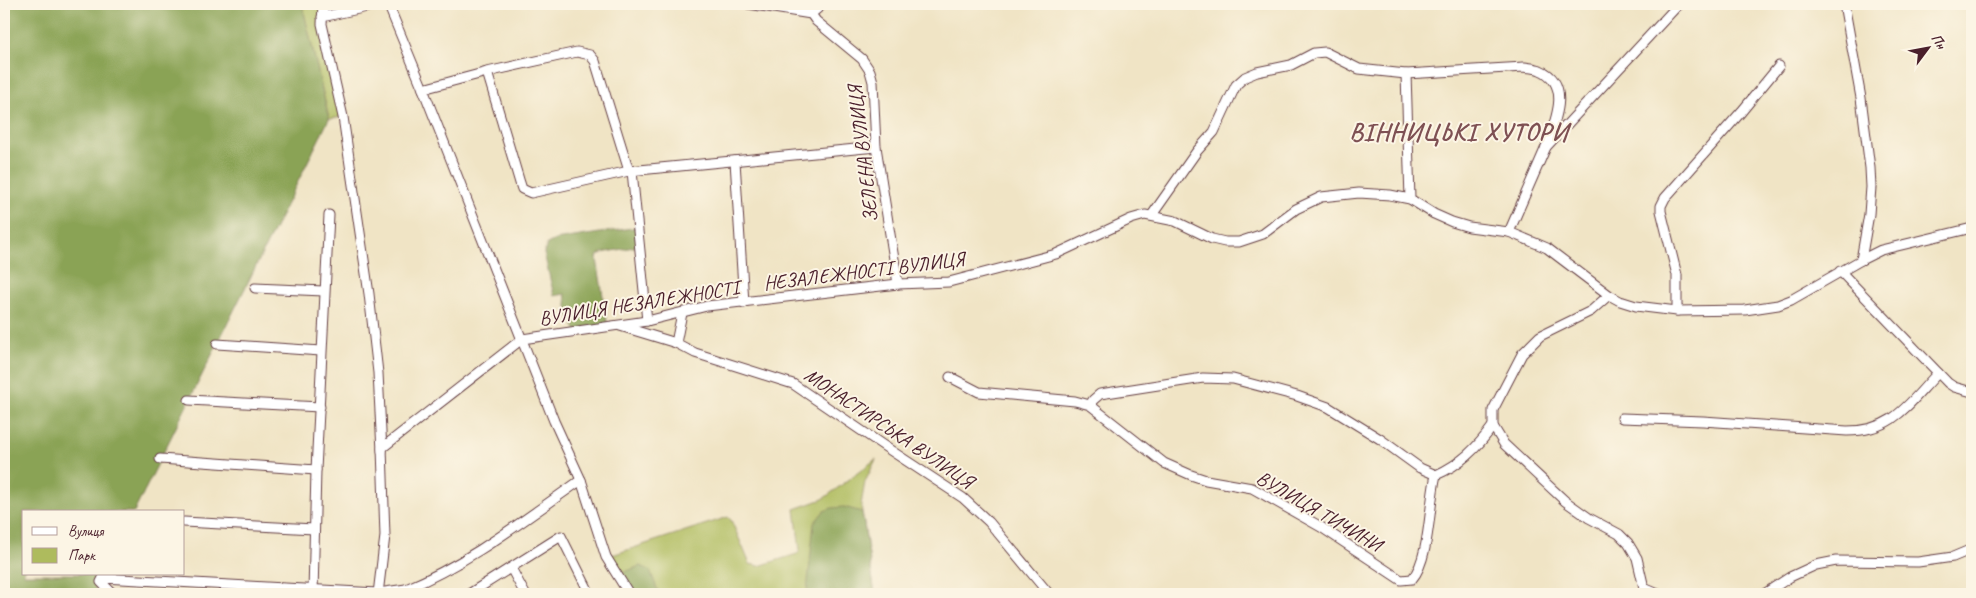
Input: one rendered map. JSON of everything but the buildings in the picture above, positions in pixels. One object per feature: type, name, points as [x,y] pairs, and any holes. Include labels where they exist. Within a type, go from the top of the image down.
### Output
[{"type":"street","points":[[323,4],[322,17],[344,117],[378,373],[385,521],[384,549],[378,594]]},
{"type":"street","points":[[322,17],[381,4]]},
{"type":"street","points":[[388,4],[554,421],[581,480],[606,558],[629,594]]},
{"type":"street","points":[[748,4],[811,14],[823,4]]},
{"type":"street","points":[[1546,147],[1679,4]]},
{"type":"street","points":[[1844,4],[1861,98],[1870,168],[1869,214],[1861,260]]},
{"type":"street","name":"ЗЕЛЕНА ВУЛИЦЯ","points":[[811,14],[816,21],[862,59],[870,71],[876,147],[898,284]]},
{"type":"street","points":[[423,88],[578,52],[590,55],[595,61],[630,171],[647,321]]},
{"type":"street","points":[[1152,215],[1197,151],[1214,132],[1236,85],[1245,77],[1257,72],[1291,65],[1314,53],[1325,52],[1358,68],[1406,74],[1524,67],[1540,70],[1553,79],[1559,95],[1560,107],[1546,147],[1509,232]]},
{"type":"street","points":[[1677,311],[1676,275],[1661,206],[1665,198],[1779,66]]},
{"type":"street","points":[[487,72],[520,183],[526,192],[538,193],[630,171],[876,147]]},
{"type":"street","points":[[1406,74],[1410,199]]},
{"type":"street","points":[[735,161],[744,303]]},
{"type":"street","name":"НЕЗАЛЕЖНОСТІ ВУЛИЦЯ","points":[[522,339],[647,321],[707,306],[898,284],[949,282],[1048,256],[1141,216],[1152,215],[1175,221],[1212,239],[1225,242],[1240,242],[1263,234],[1296,209],[1321,198],[1369,193],[1410,199],[1434,214],[1469,227],[1509,232],[1554,252],[1610,295],[1636,306],[1677,311],[1745,310],[1778,305],[1791,300],[1840,271],[1881,250],[1972,228]]},
{"type":"street","points":[[313,592],[321,351],[329,215]]},
{"type":"street","points":[[1840,271],[1952,386],[1972,392]]},
{"type":"street","points":[[255,288],[324,291]]},
{"type":"street","points":[[1610,295],[1591,311],[1540,336],[1522,354],[1493,410],[1493,426],[1504,444],[1565,501],[1589,518],[1619,534],[1628,543],[1637,558],[1644,591],[1658,594]]},
{"type":"street","points":[[676,343],[682,313]]},
{"type":"street","name":"МОНАСТИРСЬКА ВУЛИЦЯ","points":[[617,326],[676,343],[694,353],[794,384],[884,446],[954,491],[989,522],[1049,594]]},
{"type":"street","name":"ВУЛИЦЯ НЕЗАЛЕЖНОСТІ","points":[[382,448],[522,339]]},
{"type":"street","points":[[217,344],[321,351]]},
{"type":"street","points":[[1622,418],[1703,420],[1861,431],[1880,426],[1893,419],[1938,373]]},
{"type":"street","points":[[950,377],[982,393],[1075,401],[1090,405],[1100,394],[1203,378],[1232,379],[1297,396],[1328,407],[1380,439],[1420,468],[1436,475],[1461,461],[1479,446],[1493,426]]},
{"type":"street","points":[[189,400],[320,407]]},
{"type":"street","name":"ВУЛИЦЯ ТИЧИНИ","points":[[1090,405],[1164,463],[1206,480],[1252,488],[1321,527],[1401,580],[1412,579],[1418,573],[1427,537],[1436,475]]},
{"type":"street","points":[[160,459],[316,470]]},
{"type":"street","points":[[113,594],[102,580],[313,592],[378,594],[407,592],[497,538],[581,480]]},
{"type":"street","points":[[185,522],[314,529]]},
{"type":"street","points":[[469,594],[561,536],[590,594]]},
{"type":"street","points":[[1764,594],[1790,577],[1816,565],[1829,562],[1918,562],[1953,557],[1972,549]]},
{"type":"street","points":[[511,568],[525,594]]},
{"type":"green space","points":[[4,4],[302,4],[329,119],[135,510],[22,510],[22,576],[102,576],[93,594],[4,594]]},
{"type":"green space","points":[[302,4],[323,4],[322,7],[343,117],[329,119]]},
{"type":"green space","points":[[638,227],[639,246],[598,255],[597,259],[608,327],[577,331],[569,317],[565,294],[554,296],[544,253],[547,244],[555,240]]},
{"type":"green space","points":[[876,459],[865,482],[861,505],[875,594],[629,594],[606,557],[728,517],[750,564],[759,566],[797,554],[800,551],[795,509],[823,499]]},
{"type":"green space","points":[[844,507],[862,512],[875,594],[805,594],[807,591],[814,523],[824,511]]},
{"type":"green space","points":[[640,566],[650,570],[659,594],[629,594],[617,575]]},
{"type":"district","name":"ВІННИЦЬКІ ХУТОРИ","points":[[1459,132]]}]
